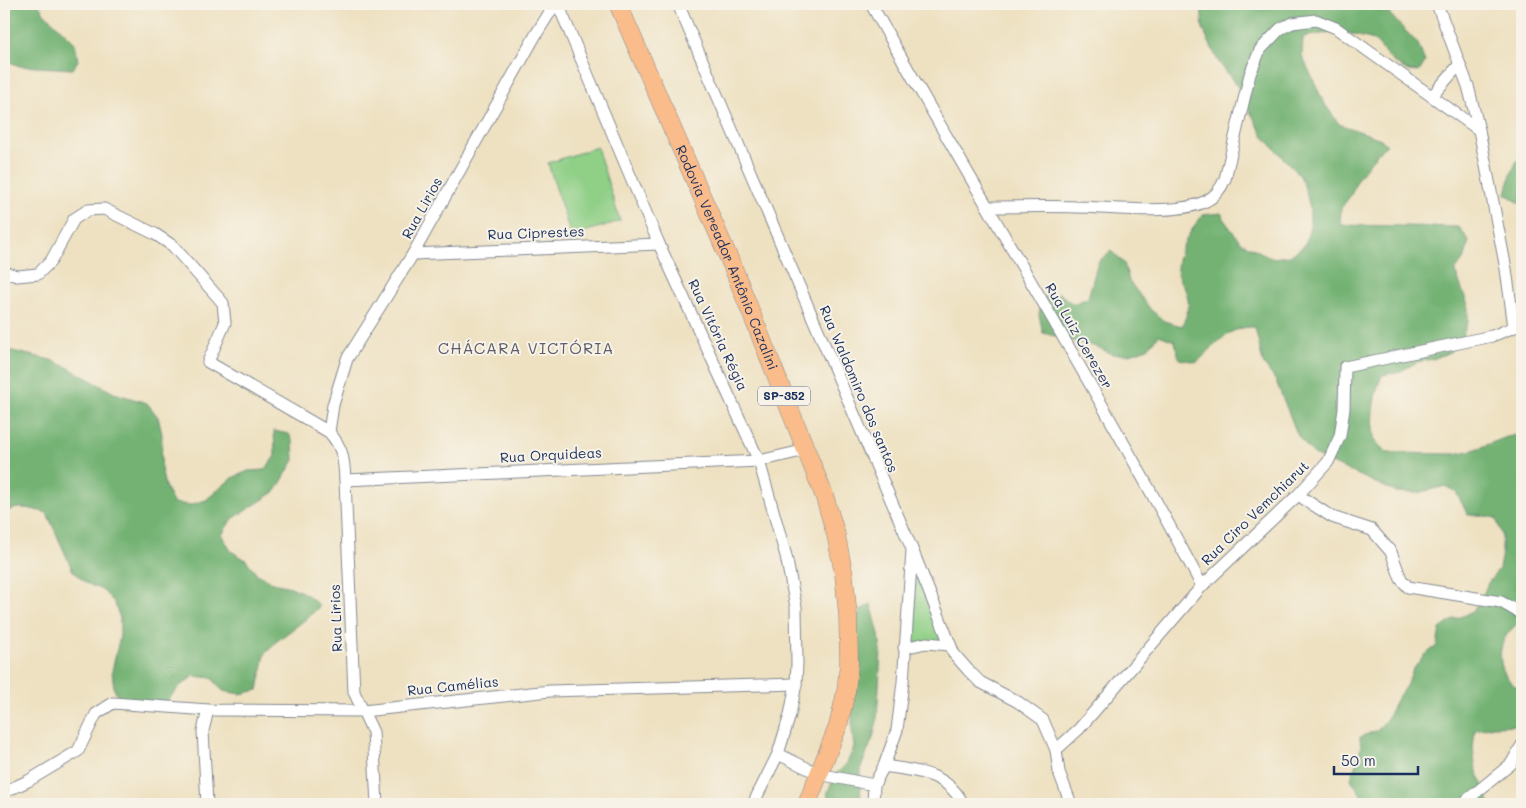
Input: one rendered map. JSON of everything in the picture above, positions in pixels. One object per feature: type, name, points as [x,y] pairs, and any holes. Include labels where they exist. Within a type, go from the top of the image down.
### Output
[{"type":"main road","name":"Rodovia Vereador Antônio Cazalini","points":[[618,4],[734,270],[824,495],[836,535],[844,575],[848,616],[849,662],[846,692],[838,726],[807,804]]},
{"type":"street","name":"Rua Vitória Régia","points":[[557,4],[659,244],[759,461],[786,556],[796,607],[796,684],[790,715],[778,754],[753,804]]},
{"type":"street","name":"Rua Lirios","points":[[329,432],[332,404],[347,359],[413,254],[535,36],[557,4]]},
{"type":"street","name":"Rua Waldomiro dos santos","points":[[678,4],[912,549],[954,654],[980,682],[1018,702],[1043,720],[1056,750],[1060,772],[1071,804]]},
{"type":"street","name":"Rua Luiz Cerezer","points":[[871,4],[1144,478],[1202,586]]},
{"type":"street","points":[[1437,4],[1468,86],[1479,130],[1518,326]]},
{"type":"street","points":[[988,207],[1076,207],[1155,210],[1186,208],[1205,202],[1219,192],[1226,179],[1250,74],[1260,50],[1280,30],[1292,22],[1316,20],[1336,28],[1479,130]]},
{"type":"street","points":[[1432,96],[1460,66]]},
{"type":"street","name":"Rua Lirios","points":[[4,272],[17,276],[38,274],[51,261],[74,219],[88,210],[104,208],[155,234],[174,246],[223,303],[225,323],[208,362],[329,432],[339,444],[344,460],[354,692],[373,732],[377,804]]},
{"type":"street","name":"Rua Ciprestes","points":[[413,254],[659,244]]},
{"type":"street","name":"Rua Ciro Vemchiarut","points":[[1056,750],[1079,729],[1202,586],[1298,495],[1328,462],[1340,436],[1344,409],[1345,367],[1492,336],[1518,326]]},
{"type":"street","name":"Rua Orquideas","points":[[345,480],[759,461],[806,450]]},
{"type":"street","points":[[1298,495],[1332,517],[1372,530],[1391,552],[1401,579],[1408,587],[1500,602],[1522,614]]},
{"type":"street","points":[[873,804],[874,785],[884,766],[897,730],[903,682],[912,549]]},
{"type":"street","points":[[904,648],[926,643],[950,645]]},
{"type":"street","name":"Rua Camélias","points":[[4,792],[78,751],[96,714],[113,703],[208,710],[363,711],[550,690],[796,684]]},
{"type":"street","points":[[207,804],[203,730],[208,710]]},
{"type":"street","points":[[1462,804],[1511,764],[1522,745]]},
{"type":"street","points":[[778,754],[819,774],[874,785]]},
{"type":"street","points":[[884,766],[918,771],[940,778],[958,794],[963,804]]},
{"type":"green space","points":[[4,4],[38,4],[44,13],[75,43],[78,60],[73,69],[20,66],[4,60]]},
{"type":"green space","points":[[1201,4],[1380,4],[1418,44],[1425,62],[1419,72],[1408,71],[1392,61],[1374,40],[1340,31],[1303,37],[1302,56],[1324,103],[1339,124],[1381,139],[1387,145],[1378,152],[1358,178],[1351,195],[1341,208],[1340,225],[1459,227],[1469,241],[1465,257],[1455,271],[1468,305],[1468,322],[1461,339],[1450,352],[1433,359],[1417,362],[1399,372],[1382,375],[1373,408],[1375,442],[1388,453],[1456,454],[1522,434],[1522,623],[1517,624],[1506,636],[1502,643],[1501,659],[1502,667],[1509,680],[1522,690],[1522,725],[1493,726],[1475,730],[1473,748],[1475,766],[1490,804],[1367,804],[1351,779],[1361,748],[1360,737],[1378,730],[1388,717],[1413,670],[1423,656],[1437,646],[1440,629],[1454,619],[1471,613],[1481,599],[1488,583],[1499,569],[1502,535],[1496,518],[1468,515],[1456,492],[1445,486],[1418,493],[1396,492],[1314,455],[1298,436],[1276,381],[1263,363],[1255,327],[1241,328],[1227,334],[1197,362],[1179,359],[1175,341],[1159,335],[1148,348],[1130,354],[1112,354],[1097,347],[1043,333],[1039,315],[1042,298],[1059,293],[1073,304],[1088,298],[1098,262],[1111,251],[1124,263],[1129,281],[1151,310],[1164,321],[1182,326],[1187,314],[1188,301],[1185,290],[1180,282],[1177,270],[1178,262],[1183,245],[1203,215],[1221,213],[1241,242],[1272,258],[1290,256],[1305,245],[1310,227],[1310,209],[1300,176],[1264,137],[1240,90],[1218,61],[1203,29]]},
{"type":"green space","points":[[597,147],[620,221],[571,236],[548,163]]},
{"type":"green space","points":[[1517,160],[1522,160],[1522,205],[1506,194]]},
{"type":"green space","points":[[4,349],[51,360],[114,393],[147,403],[158,417],[162,434],[161,469],[165,486],[173,503],[190,505],[206,500],[232,478],[248,471],[265,470],[275,456],[274,431],[289,434],[293,442],[294,460],[276,491],[231,520],[222,535],[231,551],[246,560],[257,574],[273,583],[291,587],[306,594],[320,606],[277,641],[265,654],[258,690],[240,694],[223,691],[212,678],[194,676],[180,686],[166,702],[123,707],[114,689],[112,671],[120,636],[120,618],[114,602],[102,590],[86,583],[73,571],[47,513],[20,508],[4,513]]},
{"type":"green space","points":[[914,564],[945,641],[907,644]]},
{"type":"green space","points":[[871,604],[879,634],[881,651],[877,721],[873,738],[860,770],[861,804],[827,804],[828,791],[835,775],[847,763],[854,747],[852,710],[860,676],[853,625],[861,610]]},
{"type":"district","name":"CHÁCARA VICTÓRIA","points":[[526,348]]}]
